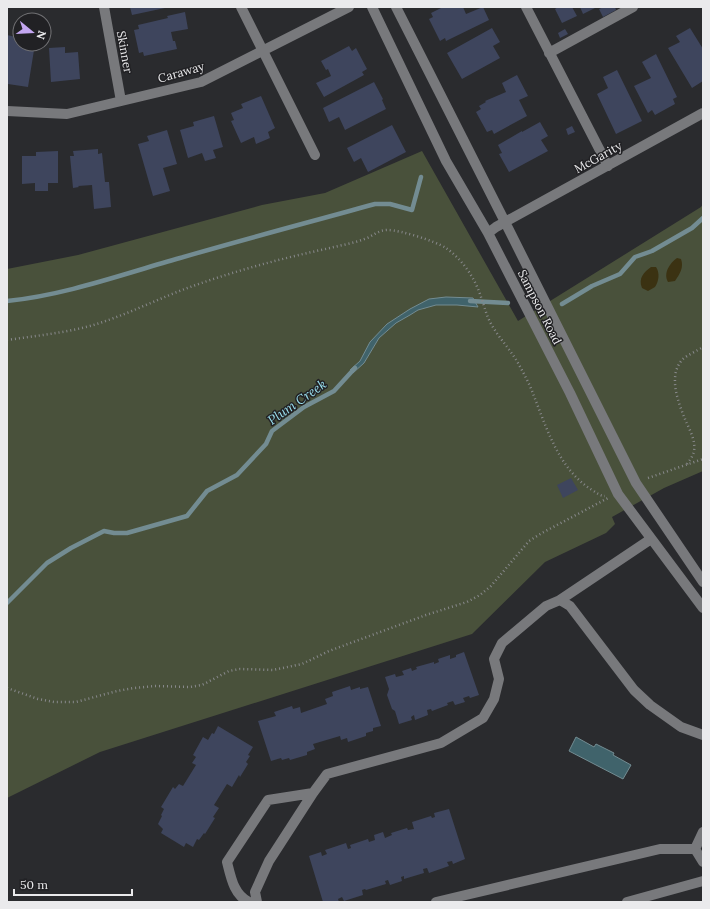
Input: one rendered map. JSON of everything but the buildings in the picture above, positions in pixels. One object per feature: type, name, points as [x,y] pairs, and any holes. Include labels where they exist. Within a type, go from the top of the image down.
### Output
[{"type":"street","name":"Skinner","points":[[104,7],[121,101]]},
{"type":"street","points":[[241,7],[315,155]]},
{"type":"street","name":"Caraway","points":[[7,111],[67,114],[201,82],[349,7]]},
{"type":"street","name":"Sampson Road","points":[[372,7],[446,161],[488,233],[570,393],[618,494],[703,608]]},
{"type":"street","name":"Sampson Road","points":[[396,7],[636,484],[703,582]]},
{"type":"street","points":[[526,7],[608,166]]},
{"type":"street","points":[[549,53],[634,7]]},
{"type":"street","name":"McGarity","points":[[488,233],[505,222],[703,114]]},
{"type":"street","points":[[257,902],[255,892],[269,861],[326,774],[441,743],[483,718],[494,699],[499,680],[494,659],[502,643],[546,606],[560,600],[651,539]]},
{"type":"street","points":[[560,600],[570,606],[639,695],[650,705],[681,727],[703,735]]},
{"type":"street","points":[[249,902],[242,899],[232,883],[227,862],[268,800],[313,793]]},
{"type":"street","points":[[696,849],[703,832]]},
{"type":"street","points":[[436,902],[660,849],[696,849]]},
{"type":"street","points":[[696,849],[703,862]]},
{"type":"street","points":[[627,902],[703,881]]},
{"type":"path","points":[[7,340],[55,333],[91,325],[192,286],[246,268],[355,242],[384,230],[399,231],[446,248],[463,264],[474,280],[481,295],[485,310]]},
{"type":"path","points":[[687,464],[694,451],[694,440],[683,414],[675,385],[676,371],[683,360],[703,347]]},
{"type":"path","points":[[7,688],[54,702],[76,702],[134,688],[155,686],[190,687],[202,685],[229,671],[240,669],[273,670],[302,664],[329,651],[426,615],[467,602],[480,595],[490,586],[529,541],[542,532],[600,501],[618,494]]},
{"type":"green space","points":[[422,151],[518,321],[701,207],[703,204],[703,471],[664,488],[612,517],[615,524],[606,533],[545,562],[472,634],[100,752],[7,798],[7,269],[78,255],[262,205],[325,193]]},
{"type":"sand","points":[[677,258],[681,259],[681,270],[675,281],[668,282],[666,275],[668,268]]},
{"type":"sand","points":[[651,267],[656,267],[658,277],[655,287],[648,291],[642,288],[641,278]]},
{"type":"water","points":[[446,297],[473,298],[478,307],[436,305],[418,310],[396,323],[379,338],[364,363],[353,373],[350,370],[360,361],[370,342],[387,324],[429,299]]},
{"type":"water","points":[[576,737],[594,747],[596,744],[614,753],[613,755],[631,765],[623,779],[569,751]]},
{"type":"waterway","points":[[7,301],[73,289],[375,204],[390,204],[412,210],[421,177]]},
{"type":"waterway","name":"Plum Creek","points":[[562,304],[592,286],[620,274],[635,257],[652,251],[692,228],[703,218]]},
{"type":"waterway","name":"Plum Creek","points":[[470,301],[508,303]]},
{"type":"waterway","name":"Plum Creek","points":[[7,603],[47,563],[71,548],[104,531],[127,533],[187,516],[207,491],[237,475],[266,444],[272,431],[304,407],[334,391],[355,368]]}]
